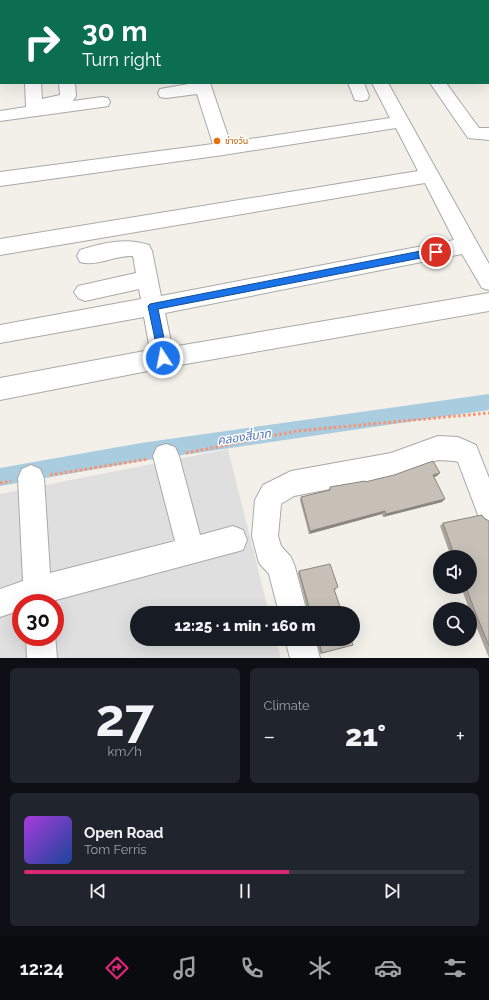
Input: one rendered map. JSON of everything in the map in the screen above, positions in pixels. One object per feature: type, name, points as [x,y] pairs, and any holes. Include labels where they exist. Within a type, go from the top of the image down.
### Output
[{"type":"street","points":[[33,84],[34,108]]},
{"type":"street","points":[[0,116],[63,101],[68,96],[67,84]]},
{"type":"street","points":[[380,84],[399,122],[430,176],[467,246],[489,282]]},
{"type":"street","points":[[439,84],[474,134],[489,134]]},
{"type":"street","points":[[166,93],[203,85],[223,149]]},
{"type":"street","points":[[34,108],[102,102]]},
{"type":"street","points":[[0,179],[223,149],[399,122]]},
{"type":"street","points":[[0,247],[430,176]]},
{"type":"street","points":[[0,334],[467,246]]},
{"type":"street","points":[[87,256],[138,248],[142,251],[163,358]]},
{"type":"street","points":[[85,292],[148,279]]},
{"type":"street","points":[[0,389],[163,358],[489,302]]},
{"type":"street","points":[[291,606],[281,567],[269,553],[265,536],[268,500],[272,494],[281,488],[291,484],[391,465],[438,448],[458,449],[467,454],[471,462],[489,511]]},
{"type":"street","points":[[166,456],[191,550]]},
{"type":"street","points":[[31,478],[37,594]]},
{"type":"street","points":[[47,594],[191,550],[233,540]]},
{"type":"street","points":[[0,603],[12,601]]},
{"type":"street","points":[[41,646],[42,658]]},
{"type":"street","points":[[302,646],[305,658]]},
{"type":"path","points":[[0,483],[166,456],[297,431],[489,413]]},
{"type":"shaded area","points":[[228,449],[267,606],[130,606],[130,646],[278,646],[281,658],[0,658],[0,494]]},
{"type":"building","points":[[433,461],[440,473],[433,475],[445,499],[386,514],[385,511],[310,531],[301,497],[330,490],[330,487],[365,482],[394,475]]},
{"type":"building","points":[[482,515],[489,521],[489,646],[477,616],[477,602],[472,602],[469,594],[477,594],[477,550],[453,550],[443,523]]},
{"type":"building","points":[[330,564],[338,587],[334,589],[340,606],[309,606],[299,571]]},
{"type":"building","points":[[320,646],[349,646],[322,653]]},
{"type":"waterway","name":"คลองสี่บาท","points":[[0,477],[141,452],[489,402]]},
{"type":"place","name":"ช่างวัน","points":[[217,141]]},
{"type":"route","points":[[163,358],[153,306],[436,252]]}]
